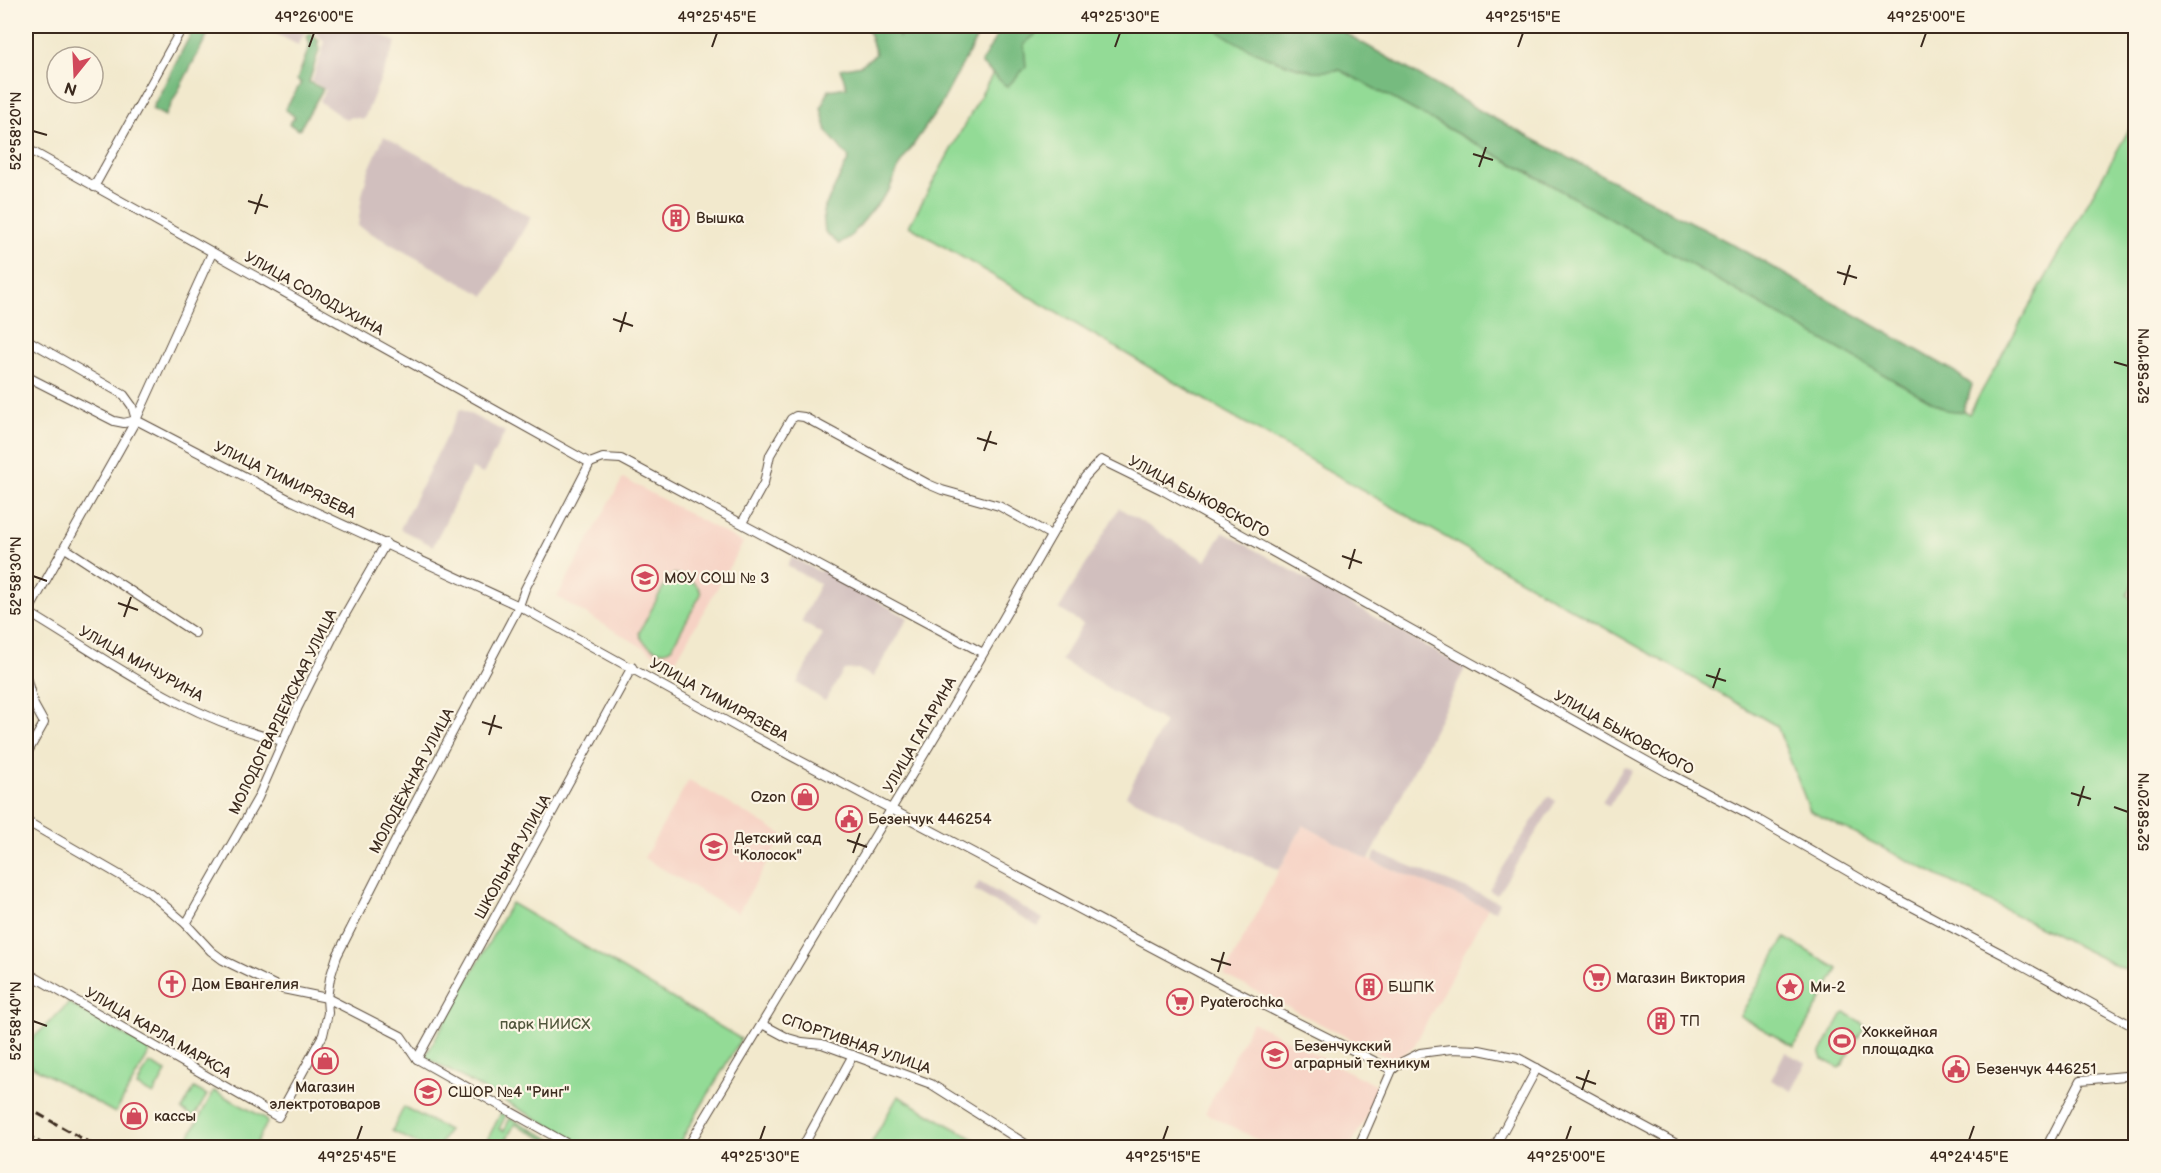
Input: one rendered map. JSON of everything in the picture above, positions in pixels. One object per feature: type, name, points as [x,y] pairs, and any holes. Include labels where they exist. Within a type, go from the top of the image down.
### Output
[{"type":"street","points":[[94,187],[183,26]]},
{"type":"street","name":"УЛИЦА СОЛОДУХИНА","points":[[26,148],[590,463]]},
{"type":"street","points":[[26,615],[136,420],[212,253]]},
{"type":"street","points":[[26,339],[124,395],[132,406],[136,420]]},
{"type":"street","name":"УЛИЦА ТИМИРЯЗЕВА","points":[[26,376],[114,421],[124,423],[136,420],[292,501],[519,606],[744,731],[1215,981],[1392,1070]]},
{"type":"street","points":[[742,523],[764,483],[770,455],[791,419],[796,416],[804,417],[928,484],[999,506],[1051,535]]},
{"type":"street","points":[[590,463],[603,458],[621,459],[983,653]]},
{"type":"street","name":"УЛИЦА ГАГАРИНА","points":[[687,1148],[892,809],[1084,477],[1101,460]]},
{"type":"street","name":"УЛИЦА БЫКОВСКОГО","points":[[1101,460],[1162,490],[1670,774],[1757,819],[1882,891],[2136,1028]]},
{"type":"street","name":"МОЛОДЁЖНАЯ УЛИЦА","points":[[278,1117],[322,1035],[328,1012],[327,998],[330,978],[337,956],[519,606],[590,463]]},
{"type":"street","name":"МОЛОДОГВАРДЕЙСКАЯ УЛИЦА","points":[[186,924],[258,798],[339,625],[386,543]]},
{"type":"street","points":[[65,548],[195,633]]},
{"type":"street","name":"УЛИЦА МИЧУРИНА","points":[[26,615],[133,678],[206,715],[260,736],[283,741]]},
{"type":"street","name":"ШКОЛЬНАЯ УЛИЦА","points":[[417,1059],[632,667]]},
{"type":"street","points":[[26,677],[34,705],[44,723],[26,755]]},
{"type":"street","points":[[26,821],[137,884],[161,901],[211,951],[234,966],[282,989],[327,998],[400,1036],[417,1059],[575,1148]]},
{"type":"street","name":"УЛИЦА КАРЛА МАРКСА","points":[[26,972],[278,1117]]},
{"type":"street","name":"СПОРТИВНАЯ УЛИЦА","points":[[762,1024],[788,1038],[822,1044],[931,1084],[1032,1148]]},
{"type":"street","points":[[1358,1148],[1392,1070],[1420,1053],[1451,1049],[1500,1053],[1518,1058],[1684,1148]]},
{"type":"street","points":[[802,1148],[853,1055]]},
{"type":"street","points":[[1494,1148],[1537,1068]]},
{"type":"street","points":[[2049,1148],[2050,1140],[2081,1080],[2136,1075]]},
{"type":"shaded area","points":[[261,26],[309,26],[298,45]]},
{"type":"shaded area","points":[[317,26],[363,26],[396,42],[364,119],[352,117],[346,120],[319,101],[326,90],[312,81],[325,42],[315,32]]},
{"type":"shaded area","points":[[384,136],[531,217],[485,296],[358,226],[368,172]]},
{"type":"shaded area","points":[[460,409],[505,432],[483,474],[472,469],[433,546],[400,529]]},
{"type":"shaded area","name":"МОУ СОШ № 3","points":[[623,478],[743,543],[673,665],[557,597]]},
{"type":"shaded area","points":[[1119,508],[1206,561],[1223,532],[1465,668],[1369,860],[1303,825],[1279,870],[1126,796],[1165,722],[1061,660],[1083,624],[1059,609]]},
{"type":"shaded area","points":[[792,557],[820,572],[822,569],[908,618],[873,677],[858,669],[844,670],[825,701],[797,683],[823,634],[801,622],[820,584],[787,566]]},
{"type":"shaded area","points":[[1624,766],[1632,770],[1609,806],[1602,802]]},
{"type":"shaded area","name":"Детский сад \"Колосок\"","points":[[689,780],[783,835],[738,913],[644,858]]},
{"type":"shaded area","points":[[1548,796],[1556,801],[1497,895],[1489,890]]},
{"type":"shaded area","points":[[1303,825],[1369,860],[1488,908],[1414,1046],[1394,1061],[1224,975]]},
{"type":"shaded area","points":[[1376,852],[1499,902],[1495,911],[1372,861]]},
{"type":"shaded area","points":[[979,882],[1043,919],[1038,927],[974,890]]},
{"type":"shaded area","name":"Безенчукский аграрный техникум","points":[[1252,1022],[1381,1088],[1350,1147],[1272,1147],[1205,1113]]},
{"type":"shaded area","points":[[1785,1052],[1806,1063],[1792,1091],[1771,1080]]},
{"type":"green space","points":[[195,26],[212,26],[165,116],[152,109]]},
{"type":"green space","points":[[867,26],[897,26],[899,37],[904,26],[983,26],[940,106],[900,164],[889,190],[851,236],[839,244],[825,232],[823,211],[849,158],[827,132],[821,108],[829,90],[847,87],[840,69],[861,65],[876,54]]},
{"type":"green space","points":[[1002,26],[1040,26],[1035,35],[1024,44],[1026,67],[1007,87],[981,63]]},
{"type":"green space","points":[[1019,26],[1261,26],[1969,414],[2135,119],[2136,578],[2127,595],[2136,602],[2135,975],[1810,811],[1777,726],[1210,403],[909,226]]},
{"type":"green space","points":[[1211,26],[1333,26],[1486,114],[1730,243],[1952,370],[1972,385],[1963,412],[1946,410],[1528,172],[1340,70],[1312,71],[1286,64],[1246,48]]},
{"type":"green space","points":[[310,33],[319,40],[317,46],[320,47],[309,82],[323,89],[299,130],[289,124],[295,117],[285,109],[301,83],[297,80],[310,45],[307,36]]},
{"type":"green space","points":[[674,574],[691,581],[701,594],[672,647],[663,651],[644,642],[639,633],[667,580]]},
{"type":"green space","name":"парк НИИСХ","points":[[511,903],[741,1039],[677,1147],[588,1147],[425,1057]]},
{"type":"green space","points":[[1785,938],[1838,969],[1794,1047],[1740,1016]]},
{"type":"green space","points":[[69,1003],[151,1050],[115,1113],[26,1063],[26,1045]]},
{"type":"green space","name":"Хоккейная площадка","points":[[1845,1013],[1861,1022],[1864,1027],[1839,1068],[1822,1059],[1820,1054]]},
{"type":"green space","points":[[149,1063],[166,1072],[153,1095],[137,1086]]},
{"type":"green space","points":[[194,1088],[207,1095],[194,1117],[182,1110]]},
{"type":"green space","points":[[214,1091],[265,1118],[267,1123],[254,1147],[188,1148],[184,1146]]},
{"type":"green space","points":[[898,1096],[988,1147],[869,1147]]},
{"type":"green space","points":[[404,1107],[448,1130],[439,1147],[424,1147],[392,1131]]},
{"type":"green space","points":[[501,1113],[506,1115],[499,1129],[504,1131],[510,1118],[566,1147],[560,1147],[515,1124],[502,1147],[486,1142]]},
{"type":"railway","points":[[26,1107],[99,1148]]},
{"type":"railway","points":[[26,1134],[49,1148]]},
{"type":"place","name":"Вышка","points":[[676,218]]},
{"type":"place","name":"МОУ СОШ № 3","points":[[645,578]]},
{"type":"place","name":"Ozon","points":[[805,797]]},
{"type":"place","name":"Безенчук 446254","points":[[849,819]]},
{"type":"place","name":"Детский сад \"Колосок\"","points":[[714,847]]},
{"type":"place","name":"Магазин Виктория","points":[[1597,978]]},
{"type":"place","name":"Дом Евангелия","points":[[172,984]]},
{"type":"place","name":"БШПК","points":[[1369,987]]},
{"type":"place","name":"Ми-2","points":[[1790,987]]},
{"type":"place","name":"Pyaterochka","points":[[1180,1002]]},
{"type":"place","name":"ТП","points":[[1661,1021]]},
{"type":"place","name":"Хоккейная площадка","points":[[1842,1041]]},
{"type":"place","name":"Безенчукский аграрный техникум","points":[[1275,1055]]},
{"type":"place","name":"Магазин электротоваров","points":[[325,1061]]},
{"type":"place","name":"Безенчук 446251","points":[[1956,1069]]},
{"type":"place","name":"СШОР №4 \"Ринг\"","points":[[428,1092]]},
{"type":"place","name":"кассы","points":[[134,1116]]}]
